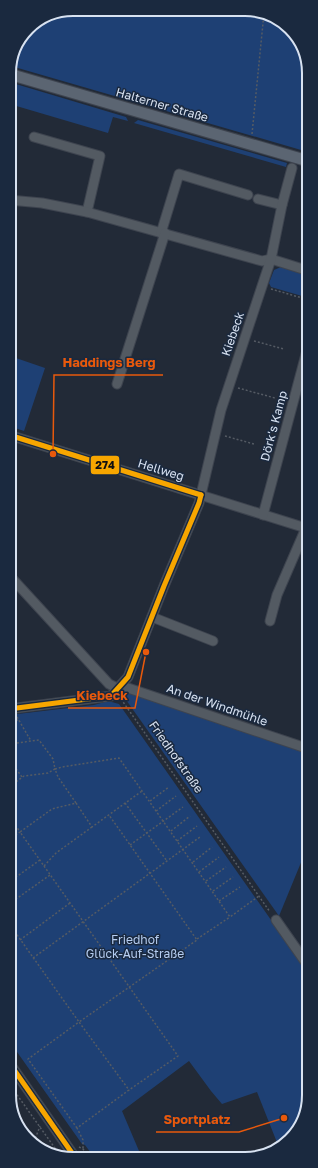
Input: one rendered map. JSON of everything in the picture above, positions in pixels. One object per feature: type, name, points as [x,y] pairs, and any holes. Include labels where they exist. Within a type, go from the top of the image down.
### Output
[{"type":"main road","name":"Halterner Straße","points":[[16,76],[302,158]]},
{"type":"street","points":[[34,137],[100,156],[87,212]]},
{"type":"street","name":"Kiebeck","points":[[16,708],[111,696],[128,677],[199,503],[228,385],[271,259],[282,205],[292,168]]},
{"type":"street","points":[[117,384],[163,233],[179,174],[248,195]]},
{"type":"street","points":[[258,199],[282,205]]},
{"type":"street","points":[[16,201],[42,203],[87,212],[262,261],[271,259],[302,269]]},
{"type":"street","name":"Dörk's Kamp","points":[[263,515],[302,366]]},
{"type":"street","name":"Hellweg","points":[[16,437],[302,527]]},
{"type":"street","name":"Hellweg","points":[[270,621],[277,595],[302,540]]},
{"type":"street","points":[[16,582],[109,684],[117,688]]},
{"type":"street","points":[[152,617],[213,641]]},
{"type":"street","name":"An der Windmühle","points":[[117,688],[128,688],[302,747]]},
{"type":"street","points":[[276,920],[302,957]]},
{"type":"street","points":[[16,1072],[72,1152]]},
{"type":"path","points":[[251,144],[263,19]]},
{"type":"path","points":[[262,286],[302,298]]},
{"type":"path","points":[[244,338],[284,349]]},
{"type":"path","points":[[228,385],[275,398]]},
{"type":"path","points":[[215,434],[254,444]]},
{"type":"path","name":"Friedhofstraße","points":[[117,688],[118,694],[276,920]]},
{"type":"path","points":[[16,717],[31,741]]},
{"type":"path","points":[[16,743],[39,740],[53,759],[58,777],[92,827]]},
{"type":"path","points":[[17,781],[22,778],[48,774],[55,769],[62,767],[119,758],[230,916]]},
{"type":"path","points":[[16,769],[22,778]]},
{"type":"path","points":[[149,801],[169,787]]},
{"type":"path","points":[[44,866],[56,853],[142,791]]},
{"type":"path","points":[[156,811],[176,796]]},
{"type":"path","points":[[16,835],[52,809],[76,802]]},
{"type":"path","points":[[125,803],[167,861]]},
{"type":"path","points":[[130,845],[183,806]]},
{"type":"path","points":[[109,815],[197,940]]},
{"type":"path","points":[[170,831],[190,816]]},
{"type":"path","points":[[16,826],[178,1056],[77,1128]]},
{"type":"path","points":[[177,841],[198,826]]},
{"type":"path","points":[[33,958],[200,837]]},
{"type":"path","points":[[192,862],[212,848]]},
{"type":"path","points":[[199,872],[219,857]]},
{"type":"path","points":[[16,878],[40,860]]},
{"type":"path","points":[[206,882],[226,867]]},
{"type":"path","points":[[16,900],[50,875]]},
{"type":"path","points":[[212,892],[232,877]]},
{"type":"path","points":[[219,901],[240,886]]},
{"type":"path","points":[[83,1149],[83,1140],[77,1128],[28,1059],[259,896]]},
{"type":"path","points":[[20,940],[70,903]]},
{"type":"path","points":[[17,935],[129,1090]]},
{"type":"path","points":[[16,1093],[56,1149]]},
{"type":"path","points":[[35,1138],[40,1126]]},
{"type":"green space","points":[[66,16],[245,16],[263,19],[280,28],[285,33],[292,41],[300,58],[302,66],[302,150],[16,68],[18,58],[28,38],[35,30],[55,19]]},
{"type":"green space","points":[[16,84],[126,117],[128,121],[113,117],[108,133],[16,106]]},
{"type":"green space","points":[[138,120],[287,163],[286,167],[134,123]]},
{"type":"green space","points":[[281,267],[302,272],[302,296],[271,287],[269,283],[274,270]]},
{"type":"green space","points":[[16,358],[45,368],[24,431],[16,428]]},
{"type":"green space","points":[[126,691],[302,752],[302,860],[279,916],[124,697]]},
{"type":"green space","name":"Friedhof Glück-Auf-Straße","points":[[108,701],[119,704],[302,964],[302,1099],[298,1117],[288,1133],[277,1142],[257,1092],[222,1104],[189,1061],[122,1111],[139,1152],[90,1152],[85,1145],[82,1144],[16,1050],[16,714],[94,705]]},
{"type":"transit line","name":"274","points":[[16,437],[201,495]]},
{"type":"transit line","name":"274","points":[[16,708],[111,696],[128,677],[201,495]]},
{"type":"transit line","name":"274","points":[[16,1073],[71,1152]]},
{"type":"place","name":"Haddings Berg","points":[[53,454]]},
{"type":"place","name":"Kiebeck","points":[[146,652]]},
{"type":"place","name":"Sportplatz","points":[[284,1118]]}]
